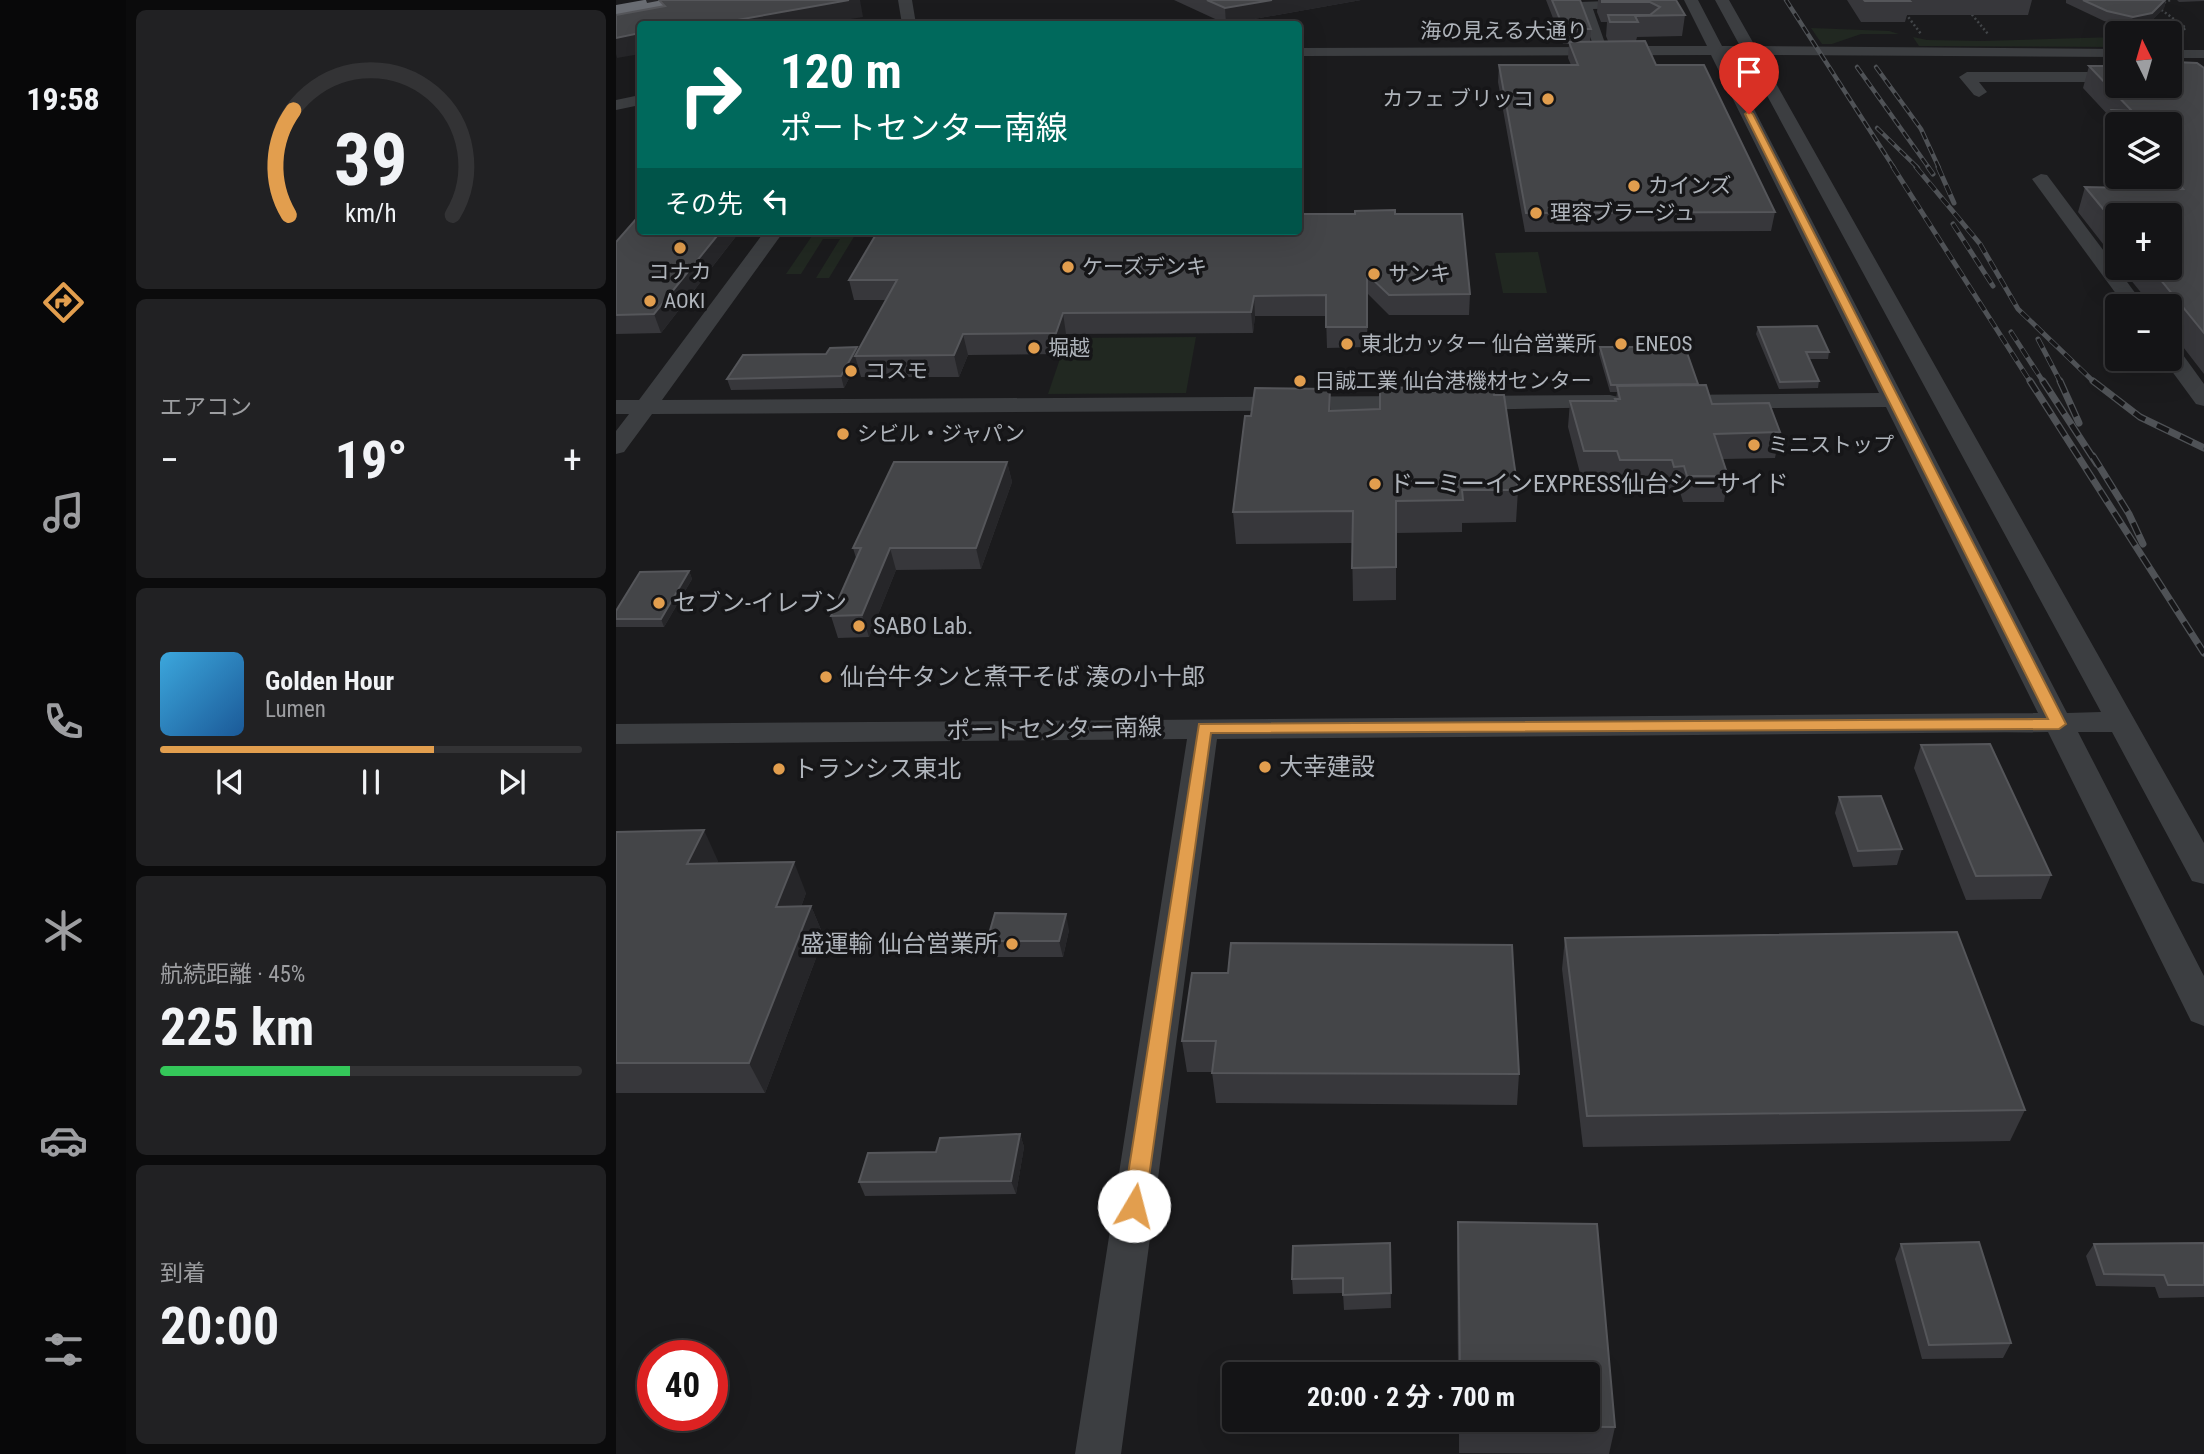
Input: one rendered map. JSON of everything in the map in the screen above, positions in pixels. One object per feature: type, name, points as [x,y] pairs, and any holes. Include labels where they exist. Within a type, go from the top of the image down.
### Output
[{"type":"highway","points":[[616,10],[683,1]]},
{"type":"highway","points":[[616,16],[683,1]]},
{"type":"street","points":[[905,0],[908,21]]},
{"type":"street","points":[[1691,0],[2204,1011]]},
{"type":"street","points":[[1722,0],[2204,872]]},
{"type":"street","points":[[1600,46],[1600,29],[1586,5],[1629,7],[1654,4]]},
{"type":"street","points":[[1302,55],[2105,53]]},
{"type":"street","points":[[1753,54],[2105,60]]},
{"type":"street","points":[[2182,54],[2204,54]]},
{"type":"street","points":[[1979,92],[1968,77],[2105,77]]},
{"type":"street","points":[[616,104],[637,100]]},
{"type":"street","points":[[616,110],[637,106]]},
{"type":"street","points":[[2041,179],[2126,294]]},
{"type":"street","points":[[616,447],[772,235]]},
{"type":"street","points":[[2182,369],[2204,399]]},
{"type":"street","points":[[616,407],[1895,400]]},
{"type":"street","name":"ポートセンター南線","points":[[616,734],[2122,722]]},
{"type":"street","points":[[1098,1454],[1204,728]]},
{"type":"path","points":[[2152,4],[2159,5],[2170,0]]},
{"type":"path","points":[[2159,5],[2159,8],[2177,21]]},
{"type":"path","points":[[1900,6],[1922,34]]},
{"type":"path","points":[[1966,7],[1989,34]]},
{"type":"shaded area","points":[[1811,28],[1889,31],[1899,34],[1861,34],[1832,44],[1822,44]]},
{"type":"shaded area","points":[[1913,37],[1927,40],[1983,41],[2105,37],[2105,47],[1919,46]]},
{"type":"shaded area","points":[[855,235],[829,278],[816,278],[840,239],[823,239],[801,274],[786,274],[812,236]]},
{"type":"shaded area","points":[[1538,252],[1547,293],[1503,293],[1495,253]]},
{"type":"shaded area","points":[[1196,337],[1186,393],[1048,394],[1067,338]]},
{"type":"building","points":[[659,0],[849,0],[732,21],[637,21],[637,34],[616,38],[616,15],[665,6]]},
{"type":"building","points":[[1207,0],[1272,0],[1225,8]]},
{"type":"building","points":[[1552,0],[1580,0],[1591,29],[1564,29]]},
{"type":"building","points":[[1602,0],[1676,0],[1685,15],[1635,16],[1638,22],[1610,22],[1608,15],[1650,15],[1660,7],[1650,2]]},
{"type":"building","points":[[1909,0],[1910,1],[1865,1]]},
{"type":"building","points":[[2083,0],[2165,0],[2152,13],[2133,17],[2107,11]]},
{"type":"building","name":"カインズ","points":[[1645,41],[1656,65],[1704,65],[1775,212],[1526,213],[1499,65],[1578,65],[1569,42]]},
{"type":"building","points":[[2182,62],[2197,63],[2204,68],[2204,333],[2182,306],[2182,294],[2172,294],[2161,280],[2182,280],[2182,203],[2105,203],[2105,211],[2085,187],[2183,189],[2182,112],[2114,112],[2112,110],[2132,111],[2120,98],[2182,98]]},
{"type":"building","points":[[2089,66],[2105,66],[2105,83]]},
{"type":"building","name":"ケーズデンキ","points":[[1395,210],[1395,214],[1462,214],[1470,294],[1389,295],[1367,274],[1367,327],[1326,327],[1326,295],[1254,296],[1251,312],[1063,313],[1056,333],[963,334],[954,355],[855,356],[897,280],[849,280],[876,235],[1302,235],[1302,214],[1355,214],[1355,211]]},
{"type":"building","points":[[637,218],[637,235],[718,235],[654,314],[616,315],[616,242]]},
{"type":"building","points":[[1817,326],[1829,352],[1806,352],[1819,381],[1780,382],[1758,327]]},
{"type":"building","points":[[857,347],[841,376],[727,379],[743,355],[826,354],[830,348]]},
{"type":"building","points":[[1600,347],[1685,347],[1698,384],[1611,385]]},
{"type":"building","points":[[1706,385],[1712,404],[1769,403],[1780,432],[1714,434],[1728,476],[1687,476],[1684,466],[1674,467],[1672,460],[1620,460],[1617,451],[1584,451],[1570,401],[1616,401],[1615,399],[1620,399],[1617,386]]},
{"type":"building","points":[[1492,386],[1494,395],[1504,395],[1518,490],[1462,490],[1463,500],[1396,501],[1396,567],[1352,568],[1353,511],[1233,512],[1245,416],[1251,416],[1255,388],[1330,389],[1329,411],[1380,409],[1380,388]]},
{"type":"building","points":[[894,462],[1007,462],[976,548],[890,548],[862,615],[831,616],[861,548],[853,548]]},
{"type":"building","points":[[689,571],[661,619],[616,619],[616,611],[640,572]]},
{"type":"building","points":[[1990,744],[2051,875],[1976,876],[1921,745]]},
{"type":"building","points":[[1881,796],[1902,849],[1858,851],[1839,797]]},
{"type":"building","points":[[704,830],[687,864],[794,862],[776,907],[811,906],[749,1063],[616,1063],[616,832]]},
{"type":"building","points":[[995,913],[1066,914],[1059,941],[987,941]]},
{"type":"building","points":[[1957,932],[2025,1110],[1587,1116],[1565,938]]},
{"type":"building","points":[[1231,943],[1512,945],[1519,1074],[1212,1073],[1216,1041],[1182,1041],[1192,973],[1228,973]]},
{"type":"building","points":[[1020,1134],[1011,1181],[859,1182],[868,1153],[936,1152],[940,1138]]},
{"type":"building","points":[[1458,1222],[1597,1224],[1615,1427],[1600,1427],[1600,1362],[1460,1362]]},
{"type":"building","points":[[1979,1242],[2011,1343],[1929,1345],[1901,1244]]},
{"type":"building","points":[[1390,1243],[1391,1293],[1343,1295],[1343,1278],[1292,1279],[1293,1246]]},
{"type":"building","points":[[2204,1243],[2204,1285],[2168,1285],[2164,1275],[2104,1274],[2094,1244]]},
{"type":"railway","points":[[1786,0],[1894,168]]},
{"type":"railway","points":[[1857,67],[1929,168]]},
{"type":"railway","points":[[1876,67],[1921,129],[1939,168]]},
{"type":"railway","points":[[1877,128],[1918,168]]},
{"type":"railway","points":[[1893,167],[2031,383]]},
{"type":"railway","points":[[1916,167],[1980,244],[2018,309],[2095,383]]},
{"type":"railway","points":[[1928,167],[1933,174]]},
{"type":"railway","points":[[1938,167],[1954,203]]},
{"type":"railway","points":[[1953,224],[1993,286]]},
{"type":"railway","points":[[2011,332],[2044,383]]},
{"type":"railway","points":[[2038,339],[2060,382]]},
{"type":"railway","points":[[2030,381],[2204,653]]},
{"type":"railway","points":[[2043,381],[2097,464]]},
{"type":"railway","points":[[2093,381],[2140,417],[2204,448]]},
{"type":"railway","points":[[2060,382],[2079,423]]},
{"type":"railway","points":[[2093,456],[2129,514],[2143,544]]},
{"type":"place","name":"カフェ ブリッコ","points":[[1548,99]]},
{"type":"place","name":"カインズ","points":[[1634,186]]},
{"type":"place","name":"理容ブラージュ","points":[[1536,213]]},
{"type":"place","name":"コナカ","points":[[680,248]]},
{"type":"place","name":"ケーズデンキ","points":[[1068,267]]},
{"type":"place","name":"サンキ","points":[[1374,274]]},
{"type":"place","name":"AOKI","points":[[650,301]]},
{"type":"place","name":"東北カッター 仙台営業所","points":[[1347,344]]},
{"type":"place","name":"ENEOS","points":[[1621,344]]},
{"type":"place","name":"堀越","points":[[1034,348]]},
{"type":"place","name":"コスモ","points":[[851,371]]},
{"type":"place","name":"日誠工業 仙台港機材センター","points":[[1300,381]]},
{"type":"place","name":"シビル・ジャパン","points":[[843,434]]},
{"type":"place","name":"ミニストップ","points":[[1754,445]]},
{"type":"place","name":"ドーミーインEXPRESS仙台シーサイド","points":[[1375,484]]},
{"type":"place","name":"セブン-イレブン","points":[[659,603]]},
{"type":"place","name":"SABO Lab.","points":[[859,626]]},
{"type":"place","name":"仙台牛タンと煮干そば 湊の小十郎","points":[[826,677]]},
{"type":"place","name":"大幸建設","points":[[1265,767]]},
{"type":"place","name":"トランシス東北","points":[[779,769]]},
{"type":"place","name":"盛運輸 仙台営業所","points":[[1012,944]]},
{"type":"route","points":[[1134,1206],[1204,728],[2059,724],[1749,114]]}]
